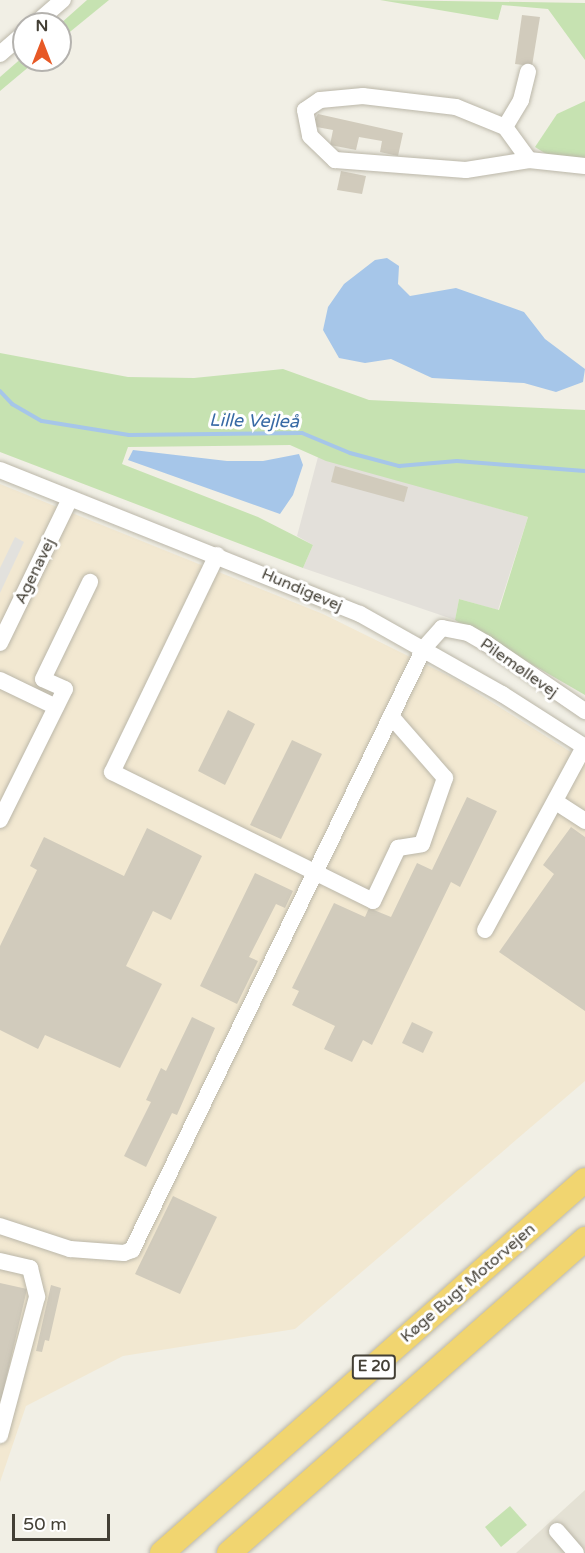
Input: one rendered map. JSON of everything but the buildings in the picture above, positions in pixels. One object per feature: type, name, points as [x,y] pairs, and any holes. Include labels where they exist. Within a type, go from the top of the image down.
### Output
[{"type":"highway","name":"Køge Bugt Motorvejen","points":[[162,1553],[585,1180]]},
{"type":"highway","name":"E 20","points":[[229,1553],[585,1239]]},
{"type":"street","points":[[49,12],[63,0]]},
{"type":"street","points":[[0,54],[12,44]]},
{"type":"street","points":[[505,128],[521,100],[528,72]]},
{"type":"street","points":[[529,160],[505,128],[456,107],[363,96],[320,100],[305,110],[310,136],[335,160],[466,170],[529,160],[585,166]]},
{"type":"street","name":"Hundigevej","points":[[0,470],[217,555],[360,615],[424,648],[585,747]]},
{"type":"street","name":"Agenavej","points":[[0,643],[70,499]]},
{"type":"street","points":[[217,555],[111,772],[315,875],[373,901],[398,848],[422,844],[445,778],[391,716]]},
{"type":"street","points":[[0,820],[65,689],[43,679],[90,582]]},
{"type":"street","name":"Pilemøllevej","points":[[424,648],[442,628],[468,633],[585,711]]},
{"type":"street","points":[[0,1226],[70,1249],[124,1253],[132,1250],[424,648]]},
{"type":"street","points":[[0,680],[56,707]]},
{"type":"street","points":[[485,930],[585,747]]},
{"type":"street","points":[[556,802],[585,821]]},
{"type":"street","points":[[0,1261],[30,1268],[37,1297],[0,1435]]},
{"type":"street","points":[[556,1531],[576,1553]]},
{"type":"shaded area","points":[[318,457],[528,517],[498,610],[459,599],[455,620],[303,568],[313,545],[297,536]]},
{"type":"shaded area","points":[[0,484],[323,614],[455,679],[585,761],[585,1081],[295,1329],[123,1356],[26,1406],[0,1482]]},
{"type":"shaded area","points":[[15,537],[24,542],[0,593],[0,568]]},
{"type":"shaded area","points":[[585,1490],[585,1553],[516,1553]]},
{"type":"green space","points":[[87,0],[109,0],[72,30],[72,13]]},
{"type":"green space","points":[[380,0],[585,3],[585,60],[548,9],[502,5],[498,20]]},
{"type":"green space","points":[[12,66],[12,72],[23,72],[0,91],[0,77]]},
{"type":"green space","points":[[585,101],[585,159],[551,157],[535,147],[557,114]]},
{"type":"green space","points":[[0,353],[128,377],[194,378],[283,369],[369,400],[585,410],[585,695],[455,620],[459,599],[499,610],[528,517],[326,461],[290,445],[128,447],[122,464],[258,517],[313,545],[303,568],[0,452]]},
{"type":"green space","points":[[510,1506],[527,1525],[501,1547],[485,1527]]},
{"type":"water","points":[[387,258],[399,266],[398,284],[410,296],[456,288],[524,312],[545,339],[585,369],[583,382],[556,392],[524,383],[432,378],[391,359],[365,363],[339,358],[323,330],[328,307],[344,284],[375,260]]},
{"type":"water","points":[[133,450],[227,461],[263,461],[299,454],[303,465],[293,495],[280,514],[128,460]]},
{"type":"waterway","name":"Lille Vejleå","points":[[0,391],[12,404],[42,421],[129,435],[302,433],[350,453],[399,466],[457,461],[585,471]]}]
